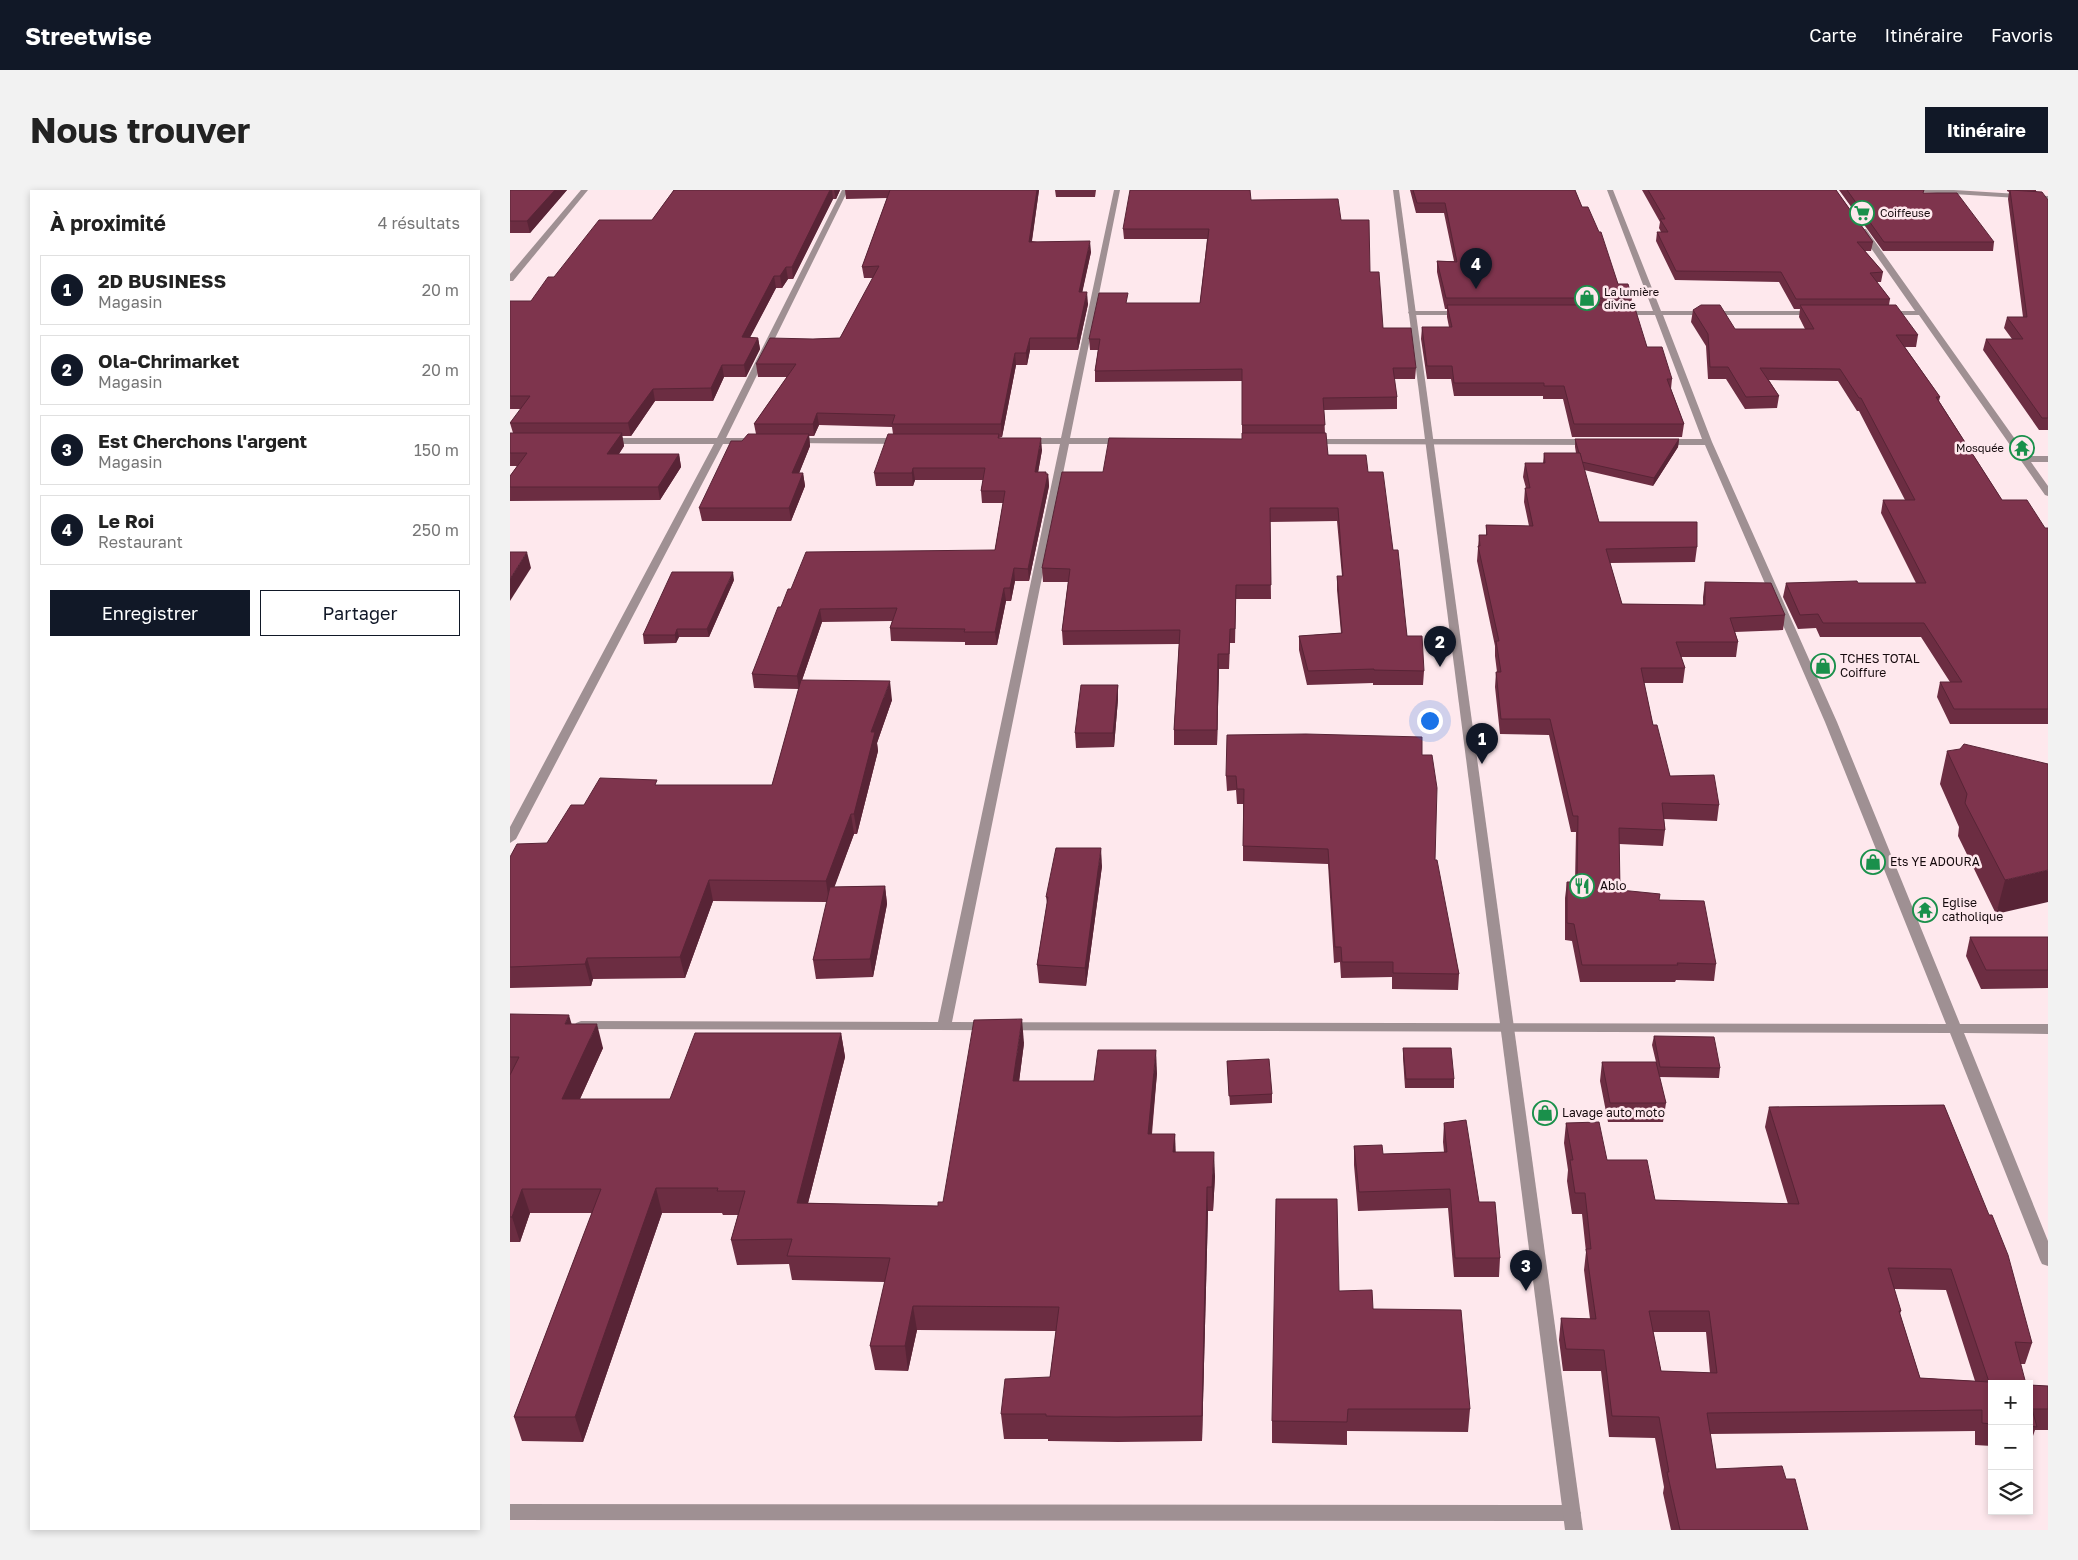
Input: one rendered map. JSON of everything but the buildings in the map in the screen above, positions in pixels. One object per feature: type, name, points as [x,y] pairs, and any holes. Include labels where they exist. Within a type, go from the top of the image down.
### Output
[{"type":"street","points":[[510,279],[585,190]]},
{"type":"street","points":[[510,839],[720,441],[845,190]]},
{"type":"street","points":[[944,1027],[1117,190]]},
{"type":"street","points":[[510,1512],[1573,1522],[1396,190]]},
{"type":"street","points":[[1610,190],[1708,442],[1831,722],[2048,1260]]},
{"type":"street","points":[[1921,190],[2048,198]]},
{"type":"street","points":[[1856,221],[2048,494]]},
{"type":"street","points":[[1412,312],[1471,313]]},
{"type":"street","points":[[1610,313],[1825,313]]},
{"type":"street","points":[[1873,313],[1922,313]]},
{"type":"street","points":[[594,441],[769,441]]},
{"type":"street","points":[[779,441],[908,441]]},
{"type":"street","points":[[1017,441],[1135,441]]},
{"type":"street","points":[[1302,442],[1599,442]]},
{"type":"street","points":[[1648,442],[1708,442]]},
{"type":"street","points":[[2024,459],[2048,459]]},
{"type":"street","points":[[569,1026],[2048,1029]]},
{"type":"place","name":"Coiffeuse","points":[[1862,213]]},
{"type":"place","name":"Le Roi","points":[[1476,289]]},
{"type":"place","name":"La lumière divine","points":[[1587,298]]},
{"type":"place","name":"Mosquée","points":[[2022,448]]},
{"type":"place","name":"TCHES TOTAL Coiffure","points":[[1823,666]]},
{"type":"place","name":"Ola-Chrimarket","points":[[1440,667]]},
{"type":"place","name":"2D BUSINESS","points":[[1482,764]]},
{"type":"place","name":"Ets YE ADOURA","points":[[1873,862]]},
{"type":"place","name":"Ablo","points":[[1582,886]]},
{"type":"place","name":"Eglise catholique","points":[[1925,910]]},
{"type":"place","name":"Lavage auto moto","points":[[1545,1113]]},
{"type":"place","name":"Est Cherchons l'argent","points":[[1526,1291]]}]
